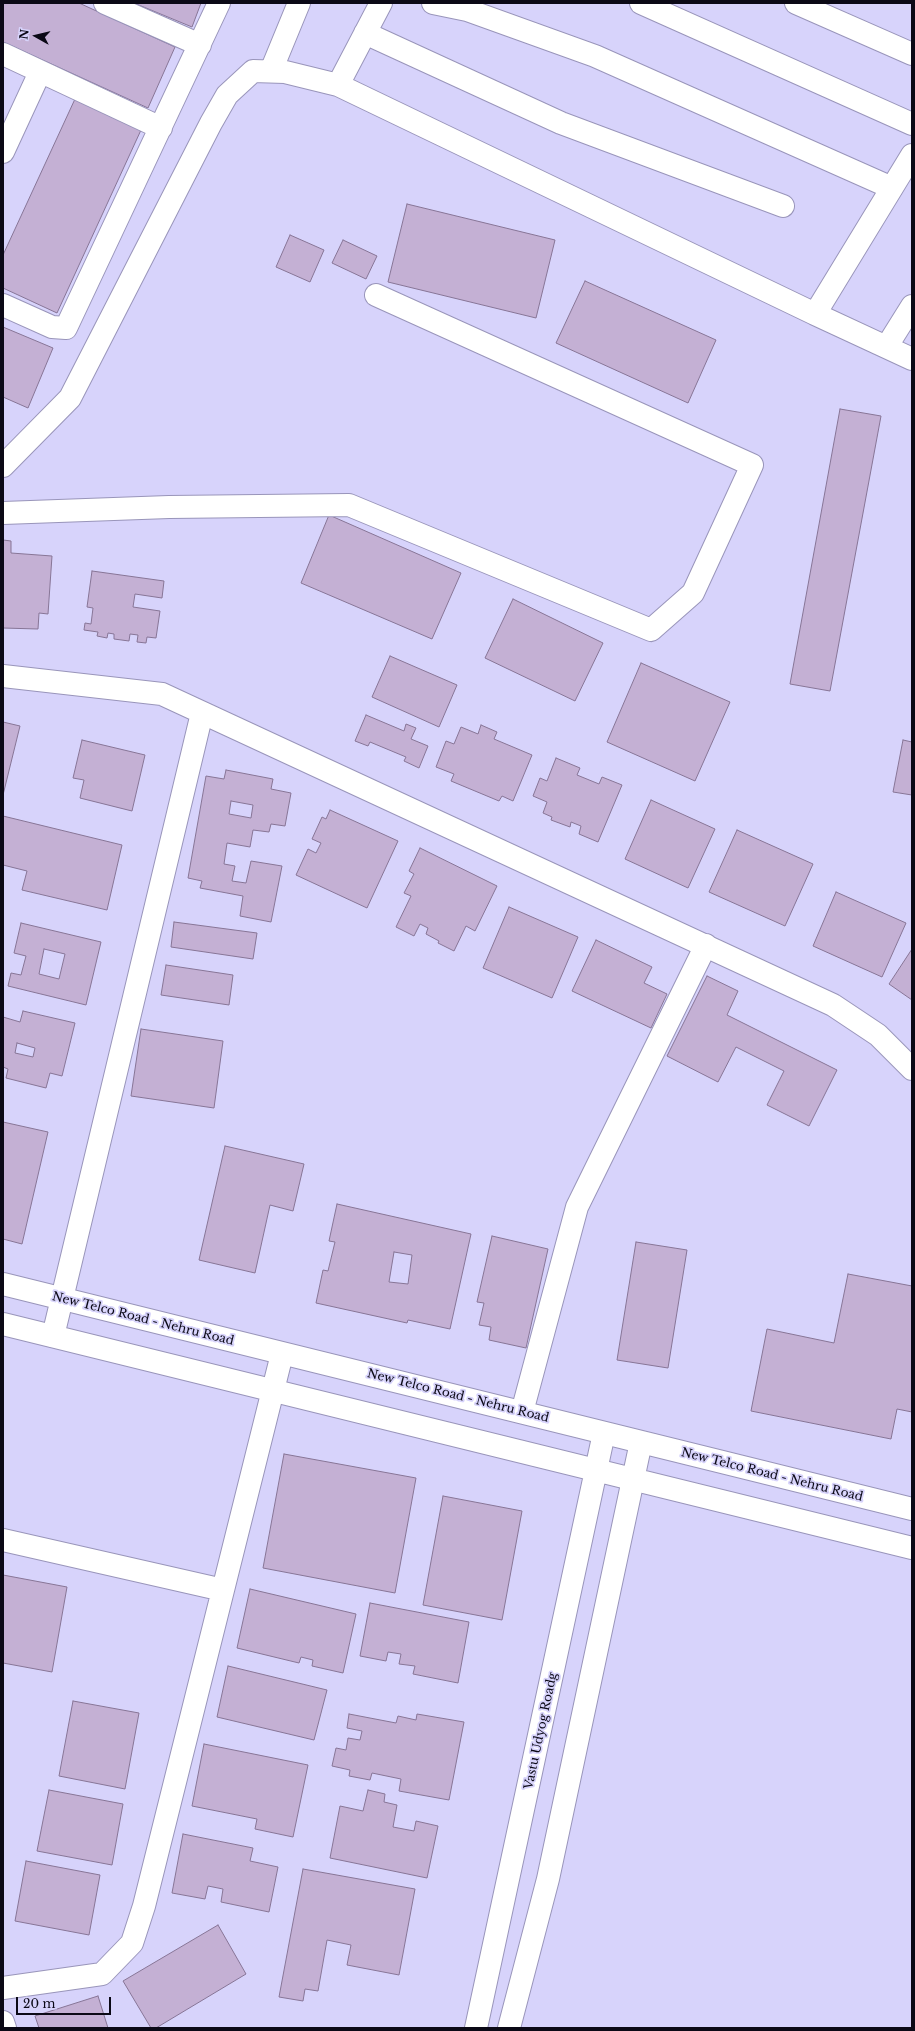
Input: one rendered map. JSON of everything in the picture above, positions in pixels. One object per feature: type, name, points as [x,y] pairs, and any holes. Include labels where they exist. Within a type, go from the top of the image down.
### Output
[{"type":"street","points":[[104,3],[200,45]]},
{"type":"street","points":[[3,305],[52,327],[66,328],[219,3]]},
{"type":"street","points":[[271,71],[300,3]]},
{"type":"street","points":[[338,85],[381,3]]},
{"type":"street","points":[[433,3],[467,10],[595,56],[892,188]]},
{"type":"street","points":[[641,3],[912,124]]},
{"type":"street","points":[[796,3],[912,54]]},
{"type":"street","points":[[365,33],[561,123],[783,206]]},
{"type":"street","points":[[3,54],[161,128]]},
{"type":"street","points":[[3,466],[70,398],[207,130],[227,95],[253,71],[285,72],[338,85],[912,359]]},
{"type":"street","points":[[3,152],[40,72]]},
{"type":"street","points":[[815,314],[912,156]]},
{"type":"street","points":[[3,513],[169,506],[349,505],[651,630],[693,593],[752,465],[376,295]]},
{"type":"street","points":[[887,346],[912,306]]},
{"type":"street","points":[[3,676],[162,694],[833,1005],[878,1035],[912,1069]]},
{"type":"street","points":[[52,1336],[202,712]]},
{"type":"street","points":[[522,1412],[566,1242],[577,1207],[706,945]]},
{"type":"street","name":"New Telco Road - Nehru Road","points":[[3,1284],[912,1509]]},
{"type":"street","points":[[3,1324],[912,1548]]},
{"type":"street","points":[[3,1988],[102,1974],[132,1943],[144,1906],[282,1354]]},
{"type":"street","name":"Vastu Udyog Roadg","points":[[476,2028],[604,1433]]},
{"type":"street","points":[[509,2028],[548,1879],[640,1442]]},
{"type":"street","points":[[3,1540],[223,1590]]},
{"type":"street","points":[[3,2022],[5,2028]]},
{"type":"building","points":[[3,3],[79,3],[175,47],[148,108],[3,42]]},
{"type":"building","points":[[134,3],[201,3],[192,27]]},
{"type":"building","points":[[75,99],[141,130],[57,313],[3,288],[3,255]]},
{"type":"building","points":[[407,204],[555,240],[536,318],[388,282]]},
{"type":"building","points":[[290,235],[324,250],[310,282],[276,267]]},
{"type":"building","points":[[343,240],[377,256],[366,279],[332,263]]},
{"type":"building","points":[[585,281],[716,340],[688,403],[556,343]]},
{"type":"building","points":[[3,327],[53,348],[28,408],[3,397]]},
{"type":"building","points":[[840,409],[881,416],[830,691],[790,684]]},
{"type":"building","points":[[329,515],[461,573],[432,639],[301,583]]},
{"type":"building","points":[[3,540],[11,541],[11,553],[52,556],[48,614],[39,613],[38,629],[3,628]]},
{"type":"building","points":[[92,571],[164,581],[162,598],[135,594],[133,607],[160,611],[156,638],[147,637],[146,643],[137,642],[138,635],[130,634],[129,641],[114,639],[114,634],[108,633],[107,638],[97,636],[98,632],[84,630],[85,623],[91,624],[93,608],[87,607]]},
{"type":"building","points":[[513,599],[603,643],[575,701],[485,658]]},
{"type":"building","points":[[390,656],[457,685],[439,727],[372,697]]},
{"type":"building","points":[[641,663],[730,702],[695,781],[607,742]]},
{"type":"building","points":[[366,715],[404,731],[406,724],[416,728],[411,739],[428,746],[419,768],[404,761],[406,757],[370,742],[368,746],[355,741]]},
{"type":"building","points":[[3,722],[20,726],[3,795]]},
{"type":"building","points":[[481,725],[497,732],[494,739],[532,755],[513,801],[502,796],[499,801],[451,781],[454,774],[436,767],[446,741],[454,744],[461,727],[478,734]]},
{"type":"building","points":[[82,740],[145,755],[132,811],[80,798],[84,780],[73,778]]},
{"type":"building","points":[[903,740],[912,742],[912,795],[893,792]]},
{"type":"building","points":[[556,758],[580,768],[577,775],[599,784],[602,777],[622,785],[598,842],[579,834],[581,826],[571,822],[570,827],[551,820],[552,817],[543,813],[547,802],[533,796],[540,778],[547,781]]},
{"type":"building","points":[[226,770],[273,779],[271,789],[291,793],[285,826],[271,824],[269,832],[253,830],[250,847],[227,843],[224,864],[235,866],[232,881],[246,883],[251,861],[282,866],[271,922],[240,916],[243,896],[200,888],[202,881],[188,878],[206,776],[224,779]],"holes":[[[231,801],[253,805],[251,818],[229,814]]]},
{"type":"building","points":[[651,800],[715,829],[688,888],[625,859]]},
{"type":"building","points":[[330,810],[398,841],[367,908],[296,875],[308,849],[316,853],[321,843],[312,839],[322,817],[326,819]]},
{"type":"building","points":[[3,816],[122,845],[107,910],[22,890],[27,871],[3,865]]},
{"type":"building","points":[[737,830],[813,864],[785,926],[709,892]]},
{"type":"building","points":[[420,848],[497,886],[475,931],[466,926],[454,951],[438,943],[439,941],[426,934],[428,928],[420,924],[414,936],[396,927],[411,896],[404,893],[414,874],[409,871]]},
{"type":"building","points":[[836,892],[906,923],[882,977],[813,946]]},
{"type":"building","points":[[509,907],[578,937],[552,998],[483,968]]},
{"type":"building","points":[[174,922],[257,933],[253,959],[171,947]]},
{"type":"building","points":[[21,923],[101,942],[86,1005],[8,986],[11,973],[21,975],[26,956],[14,953]],"holes":[[[44,949],[65,954],[59,979],[39,974]]]},
{"type":"building","points":[[596,940],[652,967],[644,983],[667,994],[651,1028],[572,991]]},
{"type":"building","points":[[912,949],[912,1000],[889,984]]},
{"type":"building","points":[[166,965],[233,975],[229,1005],[161,995]]},
{"type":"building","points":[[707,976],[738,991],[727,1015],[837,1070],[809,1126],[767,1105],[784,1071],[736,1047],[718,1082],[667,1056]]},
{"type":"building","points":[[23,1011],[75,1023],[62,1076],[50,1073],[46,1088],[6,1078],[8,1069],[3,1067],[3,1017],[20,1022]],"holes":[[[17,1043],[35,1048],[33,1057],[15,1053]]]},
{"type":"building","points":[[141,1029],[223,1041],[214,1108],[131,1096]]},
{"type":"building","points":[[3,1122],[48,1132],[22,1244],[3,1239]]},
{"type":"building","points":[[225,1146],[304,1164],[293,1211],[270,1205],[255,1273],[199,1260]]},
{"type":"building","points":[[337,1204],[471,1234],[450,1329],[408,1320],[407,1323],[316,1303],[323,1270],[328,1271],[335,1242],[329,1241]],"holes":[[[394,1252],[412,1255],[408,1284],[389,1282]]]},
{"type":"building","points":[[492,1236],[548,1249],[526,1348],[489,1340],[491,1327],[479,1325],[484,1303],[477,1302]]},
{"type":"building","points":[[636,1242],[687,1250],[668,1368],[617,1360]]},
{"type":"building","points":[[848,1274],[912,1286],[912,1412],[897,1409],[891,1439],[751,1411],[767,1329],[834,1343]]},
{"type":"building","points":[[284,1454],[416,1478],[395,1593],[263,1568]]},
{"type":"building","points":[[443,1496],[522,1511],[502,1620],[423,1605]]},
{"type":"building","points":[[3,1575],[67,1587],[52,1672],[3,1663]]},
{"type":"building","points":[[250,1589],[356,1614],[343,1673],[312,1666],[313,1660],[301,1657],[299,1663],[237,1648]]},
{"type":"building","points":[[370,1603],[469,1622],[458,1683],[413,1674],[415,1666],[399,1664],[401,1654],[388,1652],[386,1661],[360,1656]]},
{"type":"building","points":[[228,1666],[327,1690],[314,1740],[217,1717]]},
{"type":"building","points":[[73,1701],[139,1713],[125,1789],[59,1776]]},
{"type":"building","points":[[349,1714],[396,1723],[398,1716],[416,1720],[417,1714],[464,1722],[449,1800],[399,1791],[401,1779],[372,1773],[370,1780],[349,1776],[350,1770],[332,1766],[336,1748],[346,1750],[348,1738],[360,1740],[362,1731],[347,1728]]},
{"type":"building","points":[[204,1744],[308,1765],[293,1837],[255,1829],[257,1819],[192,1806]]},
{"type":"building","points":[[49,1790],[123,1804],[112,1865],[37,1851]]},
{"type":"building","points":[[368,1790],[385,1794],[384,1802],[397,1805],[393,1827],[414,1831],[416,1821],[438,1826],[427,1878],[330,1858],[340,1806],[363,1811]]},
{"type":"building","points":[[183,1834],[253,1848],[250,1861],[278,1867],[269,1912],[221,1902],[223,1889],[208,1886],[205,1899],[172,1893]]},
{"type":"building","points":[[26,1861],[100,1875],[89,1935],[15,1921]]},
{"type":"building","points":[[303,1869],[415,1889],[399,1975],[347,1965],[351,1945],[327,1940],[318,1991],[305,1989],[303,2001],[279,1997]]},
{"type":"building","points":[[218,1925],[246,1974],[156,2028],[151,2028],[123,1981]]},
{"type":"building","points":[[98,1996],[108,2028],[39,2028],[35,2016]]}]
